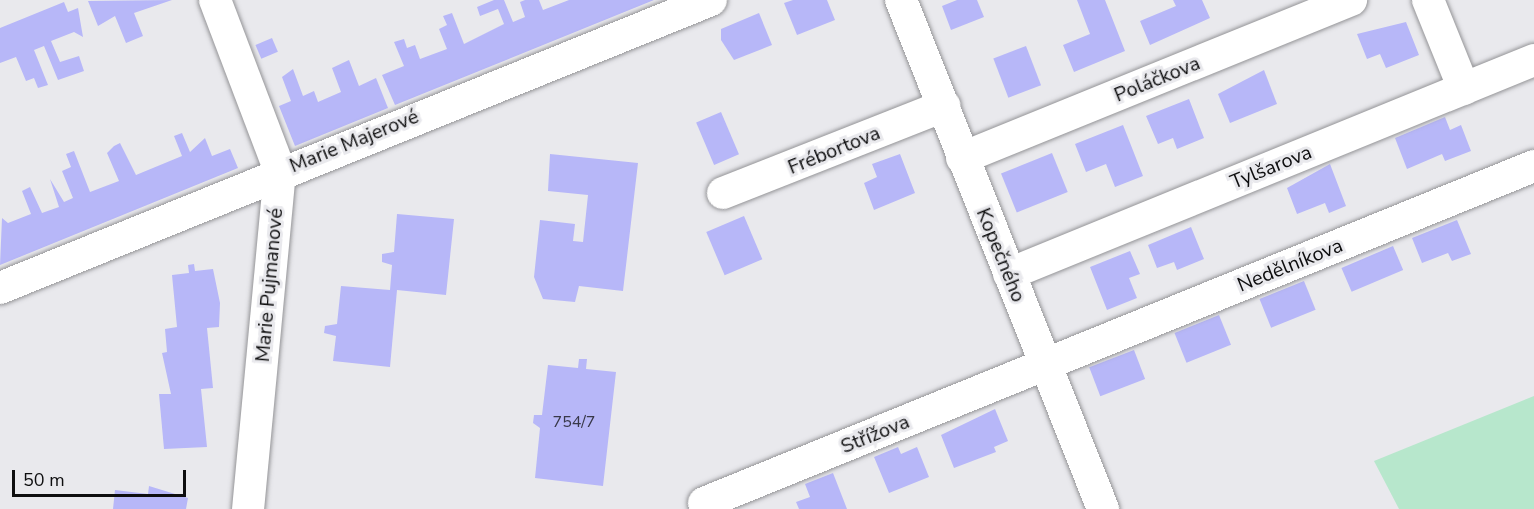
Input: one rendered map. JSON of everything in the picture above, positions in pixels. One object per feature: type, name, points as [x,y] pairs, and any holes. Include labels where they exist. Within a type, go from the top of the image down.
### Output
[{"type":"street","name":"Marie Pujmanové","points":[[215,0],[280,171],[248,509]]},
{"type":"street","name":"Marie Majerové","points":[[0,288],[280,171],[711,0]]},
{"type":"street","name":"Kopečného","points":[[901,0],[1103,509]]},
{"type":"street","name":"Poláčkova","points":[[962,158],[1351,0]]},
{"type":"street","points":[[1428,0],[1464,89]]},
{"type":"street","name":"Tylšarova","points":[[1009,274],[1534,60]]},
{"type":"street","name":"Frébortova","points":[[723,193],[944,106]]},
{"type":"street","name":"Nedělníkova","points":[[1045,365],[1534,166]]},
{"type":"street","name":"Střížova","points":[[704,503],[1045,365]]},
{"type":"green space","points":[[1534,396],[1534,509],[1399,509],[1374,461]]},
{"type":"building","points":[[172,0],[134,13],[143,36],[126,43],[115,16],[98,26],[88,1]]},
{"type":"building","points":[[494,0],[504,0],[513,22],[525,17],[520,2],[525,0],[539,0],[543,10],[569,0],[654,0],[395,105],[382,75],[404,66],[394,42],[404,39],[407,48],[415,45],[420,59],[447,49],[439,29],[447,25],[443,16],[452,13],[464,44],[504,24],[498,9],[480,16],[477,7]]},
{"type":"building","points":[[793,0],[827,0],[835,20],[797,35],[784,3]]},
{"type":"building","points":[[957,0],[977,0],[984,17],[951,30],[942,6]]},
{"type":"building","points":[[1077,0],[1105,0],[1125,51],[1074,72],[1063,45],[1090,34]]},
{"type":"building","points":[[1173,0],[1202,0],[1210,18],[1150,45],[1140,21],[1176,6]]},
{"type":"building","points":[[64,2],[68,12],[78,8],[83,37],[74,32],[51,41],[60,62],[79,56],[84,71],[58,80],[44,46],[34,50],[48,85],[38,88],[34,78],[26,81],[16,57],[0,63],[0,28]]},
{"type":"building","points":[[759,13],[772,45],[734,60],[721,40],[721,29]]},
{"type":"building","points":[[1406,22],[1419,55],[1386,68],[1380,54],[1367,59],[1357,34]]},
{"type":"building","points":[[272,38],[278,52],[261,59],[255,45]]},
{"type":"building","points":[[1026,46],[1041,85],[1008,98],[993,59]]},
{"type":"building","points":[[349,60],[359,86],[376,78],[388,108],[295,146],[279,106],[291,101],[282,77],[293,69],[303,96],[314,91],[318,102],[341,92],[332,68]]},
{"type":"building","points":[[1264,70],[1277,104],[1230,123],[1218,94]]},
{"type":"building","points":[[1189,99],[1204,138],[1177,149],[1173,138],[1158,144],[1146,116]]},
{"type":"building","points":[[721,112],[739,154],[714,165],[696,123]]},
{"type":"building","points":[[1445,117],[1450,130],[1461,125],[1471,151],[1445,161],[1442,154],[1407,169],[1395,138]]},
{"type":"building","points":[[1123,125],[1143,176],[1115,187],[1106,164],[1086,172],[1075,144]]},
{"type":"building","points":[[182,133],[190,152],[205,138],[212,156],[230,149],[238,168],[0,265],[2,218],[8,223],[31,214],[22,191],[30,187],[42,213],[59,207],[50,179],[64,202],[73,198],[62,171],[71,167],[66,154],[74,151],[90,192],[119,181],[107,153],[114,146],[120,143],[136,175],[182,156],[174,136]]},
{"type":"building","points":[[1052,153],[1068,192],[1017,213],[1001,174]]},
{"type":"building","points":[[550,154],[638,163],[623,291],[579,286],[575,302],[543,299],[534,277],[540,220],[575,224],[573,241],[583,242],[588,195],[548,191]]},
{"type":"building","points":[[900,154],[915,193],[874,210],[864,183],[877,177],[872,164]]},
{"type":"building","points":[[1330,164],[1346,206],[1329,213],[1325,203],[1297,214],[1287,188]]},
{"type":"building","points":[[397,214],[454,219],[446,295],[397,290],[390,367],[333,361],[336,336],[324,333],[325,326],[337,324],[341,286],[390,290],[392,265],[382,262],[382,254],[394,252]]},
{"type":"building","points":[[744,216],[762,259],[725,275],[706,232]]},
{"type":"building","points":[[1457,220],[1471,254],[1452,261],[1448,253],[1422,263],[1412,238]]},
{"type":"building","points":[[1191,227],[1204,259],[1177,270],[1174,262],[1157,268],[1148,245]]},
{"type":"building","points":[[1393,246],[1403,270],[1352,292],[1341,268]]},
{"type":"building","points":[[1130,251],[1140,274],[1129,278],[1137,298],[1107,310],[1090,267]]},
{"type":"building","points":[[194,264],[195,271],[213,269],[220,303],[219,327],[207,328],[213,388],[201,389],[207,447],[164,449],[159,394],[171,394],[162,353],[167,352],[165,329],[177,327],[172,275],[189,273],[188,265]]},
{"type":"building","points":[[1304,281],[1316,310],[1271,328],[1259,299]]},
{"type":"building","points":[[1219,315],[1231,345],[1186,363],[1174,333]]},
{"type":"building","points":[[1134,350],[1145,379],[1100,396],[1089,367]]},
{"type":"building","points":[[579,359],[587,359],[586,369],[616,372],[603,486],[535,478],[540,428],[533,423],[534,415],[542,415],[548,365],[578,368]]},
{"type":"building","points":[[995,409],[1008,441],[994,447],[996,452],[954,468],[941,435]]},
{"type":"building","points":[[898,447],[901,454],[917,447],[929,477],[889,493],[874,457]]},
{"type":"building","points":[[833,473],[847,509],[799,509],[796,502],[810,497],[805,484]]},
{"type":"building","points":[[149,486],[188,498],[186,509],[113,509],[115,490],[148,494]]}]
